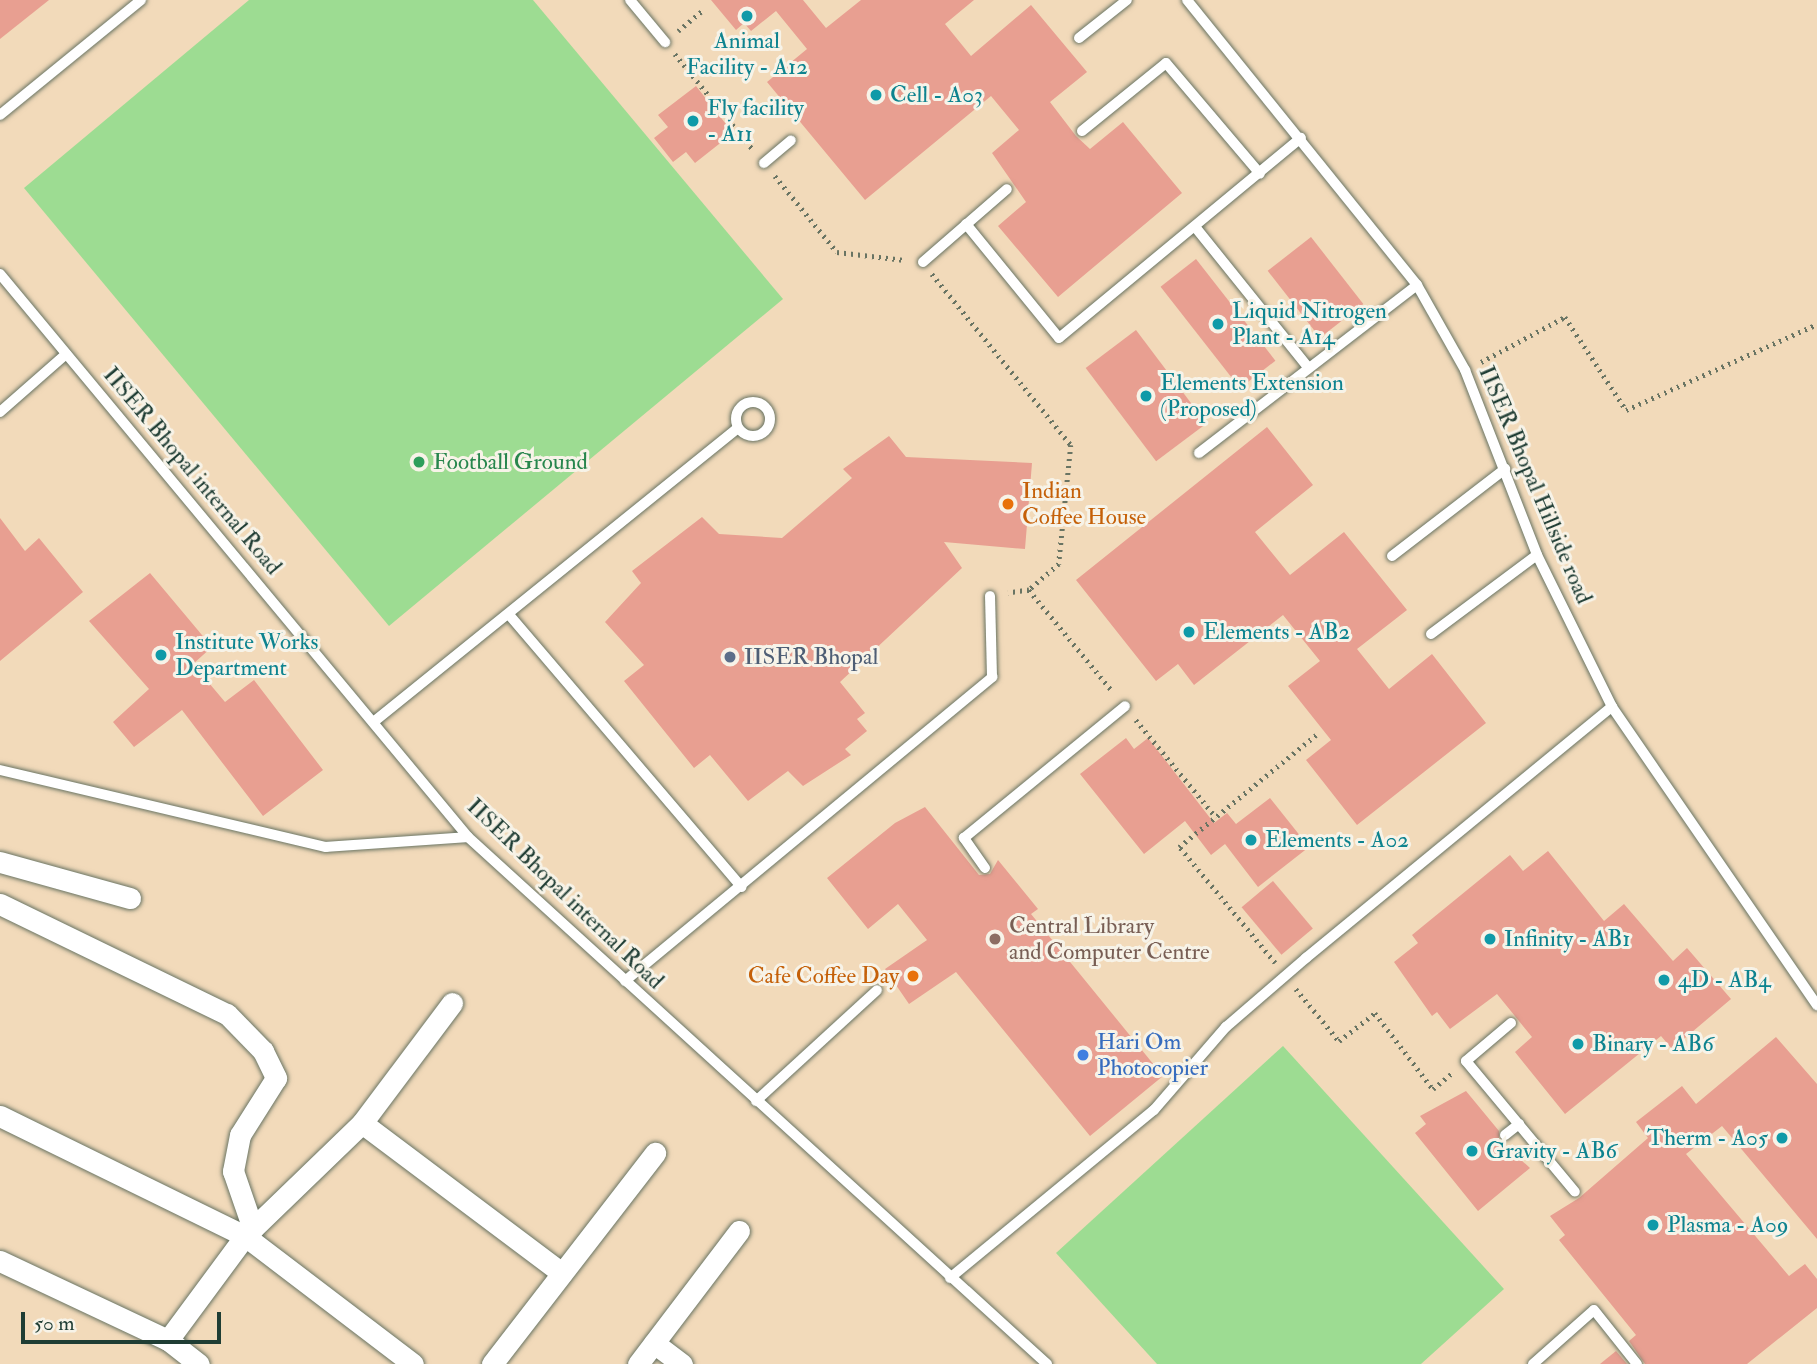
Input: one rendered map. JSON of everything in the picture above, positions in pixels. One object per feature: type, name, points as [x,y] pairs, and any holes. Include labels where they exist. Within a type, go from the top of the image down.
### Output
[{"type":"street","points":[[0,862],[130,898]]},
{"type":"street","points":[[0,904],[227,1014],[263,1051],[276,1077],[240,1135],[233,1171],[249,1233]]},
{"type":"street","points":[[168,1340],[249,1233],[362,1123],[452,1003]]},
{"type":"street","points":[[0,1116],[249,1233],[413,1364]]},
{"type":"street","points":[[362,1123],[562,1273]]},
{"type":"street","points":[[492,1364],[655,1153]]},
{"type":"street","points":[[638,1364],[740,1231]]},
{"type":"street","points":[[0,1261],[168,1340],[199,1364]]},
{"type":"street","points":[[654,1343],[682,1364]]},
{"type":"lane","points":[[0,114],[141,0]]},
{"type":"lane","points":[[630,0],[665,42]]},
{"type":"lane","points":[[1079,38],[1127,0]]},
{"type":"lane","name":"IISER Bhopal Hillside road","points":[[1187,0],[1417,285],[1465,370],[1537,555],[1612,707],[1817,1005]]},
{"type":"lane","points":[[1082,131],[1166,63],[1260,174]]},
{"type":"lane","points":[[966,224],[1059,338],[1196,228],[1301,138]]},
{"type":"lane","points":[[764,163],[791,140]]},
{"type":"lane","points":[[923,262],[1007,189]]},
{"type":"lane","points":[[1196,228],[1307,366]]},
{"type":"lane","name":"IISER Bhopal internal Road","points":[[0,274],[376,720],[468,837],[1047,1364]]},
{"type":"lane","points":[[1199,453],[1307,366],[1417,285]]},
{"type":"lane","points":[[0,412],[66,354]]},
{"type":"lane","points":[[376,720],[511,617],[738,428]]},
{"type":"lane","points":[[1392,556],[1505,469]]},
{"type":"lane","points":[[1431,634],[1537,555]]},
{"type":"lane","points":[[625,981],[742,887],[992,677],[990,596]]},
{"type":"lane","points":[[511,617],[742,887]]},
{"type":"lane","points":[[985,868],[964,838],[1125,706]]},
{"type":"lane","points":[[950,1278],[1154,1110],[1226,1027],[1612,707]]},
{"type":"lane","points":[[0,770],[326,847],[468,837]]},
{"type":"lane","points":[[756,1101],[877,990]]},
{"type":"lane","points":[[1511,1023],[1466,1061],[1575,1192]]},
{"type":"lane","points":[[1506,1135],[1519,1124]]},
{"type":"lane","points":[[1533,1364],[1594,1310],[1637,1364]]},
{"type":"path","points":[[704,9],[665,42],[837,252],[923,262],[1071,445],[1059,564],[1029,590]]},
{"type":"path","points":[[1465,370],[1565,317],[1626,410],[1817,324]]},
{"type":"path","points":[[1316,735],[1179,847],[1339,1041],[1375,1013],[1433,1089],[1466,1061]]},
{"type":"green space","name":"Football Ground","points":[[249,0],[533,0],[783,299],[389,626],[24,188]]},
{"type":"green space","points":[[1283,1046],[1504,1289],[1421,1364],[1157,1364],[1056,1253]]},
{"type":"building","points":[[0,0],[49,0],[0,39]]},
{"type":"building","points":[[711,0],[803,0],[826,28],[861,0],[974,0],[945,24],[971,56],[1031,5],[1087,72],[1050,102],[1076,136],[1090,149],[1123,122],[1182,193],[1058,297],[998,226],[1026,202],[992,153],[1019,130],[991,96],[865,200],[767,82],[807,49],[776,11],[751,31],[744,23],[736,30]]},
{"type":"building","name":"Fly facility - A11","points":[[696,86],[733,133],[695,163],[686,152],[673,162],[654,138],[668,127],[658,115]]},
{"type":"building","points":[[1311,237],[1363,304],[1320,338],[1268,271]]},
{"type":"building","name":"Liquid Nitrogen Plant - A14","points":[[1196,259],[1275,361],[1240,388],[1161,287]]},
{"type":"building","name":"Elements Extension (Proposed)","points":[[1136,330],[1206,423],[1156,461],[1086,368]]},
{"type":"building","name":"Elements - AB2","points":[[1267,427],[1313,485],[1255,532],[1290,575],[1344,532],[1407,610],[1357,649],[1389,689],[1432,654],[1486,723],[1357,825],[1306,760],[1331,740],[1288,686],[1320,661],[1283,615],[1194,685],[1178,664],[1156,681],[1076,580]]},
{"type":"building","points":[[889,436],[906,457],[1032,463],[1025,549],[944,542],[962,568],[840,682],[865,713],[857,719],[867,731],[845,749],[851,755],[803,786],[788,771],[748,801],[710,755],[694,768],[624,681],[644,665],[605,622],[641,583],[632,571],[702,517],[719,534],[782,538],[852,478],[843,469]]},
{"type":"building","points":[[0,518],[25,551],[39,538],[83,592],[0,661]]},
{"type":"building","points":[[150,573],[212,647],[193,664],[225,702],[254,680],[323,770],[263,816],[182,710],[134,747],[113,722],[149,689],[89,621]]},
{"type":"building","points":[[1126,738],[1134,749],[1148,738],[1214,823],[1227,813],[1236,824],[1270,798],[1309,847],[1258,887],[1225,844],[1211,855],[1185,821],[1144,854],[1080,774]]},
{"type":"building","points":[[925,807],[979,875],[990,874],[998,860],[1038,909],[1031,914],[1163,1076],[1090,1136],[956,972],[909,1004],[885,969],[927,940],[898,904],[868,929],[827,878],[895,823]]},
{"type":"building","points":[[1548,851],[1604,921],[1624,904],[1673,961],[1687,948],[1731,999],[1672,1049],[1661,1036],[1565,1114],[1515,1052],[1532,1037],[1497,994],[1450,1029],[1437,1012],[1432,1016],[1394,962],[1418,943],[1412,935],[1510,855],[1523,871]]},
{"type":"building","name":"Elements - A02","points":[[1273,881],[1313,928],[1281,955],[1242,907]]},
{"type":"building","name":"Plasma - A09","points":[[1776,1037],[1817,1084],[1817,1239],[1722,1126],[1686,1154],[1789,1276],[1805,1264],[1817,1279],[1817,1308],[1747,1364],[1645,1364],[1629,1341],[1636,1335],[1559,1240],[1565,1235],[1550,1216],[1579,1198],[1648,1138],[1636,1122],[1682,1086],[1696,1104]]},
{"type":"building","name":"Gravity - AB6","points":[[1466,1091],[1499,1131],[1499,1140],[1530,1168],[1478,1211],[1415,1133],[1426,1124],[1420,1116]]},
{"type":"building","points":[[1616,1351],[1627,1364],[1600,1364]]},
{"type":"place","name":"Animal Facility - A12","points":[[747,16]]},
{"type":"place","name":"Cell - A03","points":[[876,95]]},
{"type":"place","name":"Fly facility - A11","points":[[693,121]]},
{"type":"place","name":"Liquid Nitrogen Plant - A14","points":[[1218,324]]},
{"type":"place","name":"Elements Extension (Proposed)","points":[[1146,396]]},
{"type":"place","name":"Football Ground","points":[[419,462]]},
{"type":"place","name":"Indian Coffee House","points":[[1008,504]]},
{"type":"place","name":"Elements - AB2","points":[[1189,632]]},
{"type":"place","name":"Institute Works Department","points":[[161,655]]},
{"type":"place","name":"IISER Bhopal","points":[[730,657]]},
{"type":"place","name":"Elements - A02","points":[[1251,840]]},
{"type":"place","name":"Central Library and Computer Centre","points":[[995,939]]},
{"type":"place","name":"Infinity - AB1","points":[[1490,939]]},
{"type":"place","name":"Cafe Coffee Day","points":[[913,976]]},
{"type":"place","name":"4D - AB4","points":[[1664,980]]},
{"type":"place","name":"Binary - AB6","points":[[1578,1044]]},
{"type":"place","name":"Hari Om Photocopier","points":[[1083,1055]]},
{"type":"place","name":"Therm - A05","points":[[1782,1138]]},
{"type":"place","name":"Gravity - AB6","points":[[1472,1151]]},
{"type":"place","name":"Plasma - A09","points":[[1653,1225]]}]
